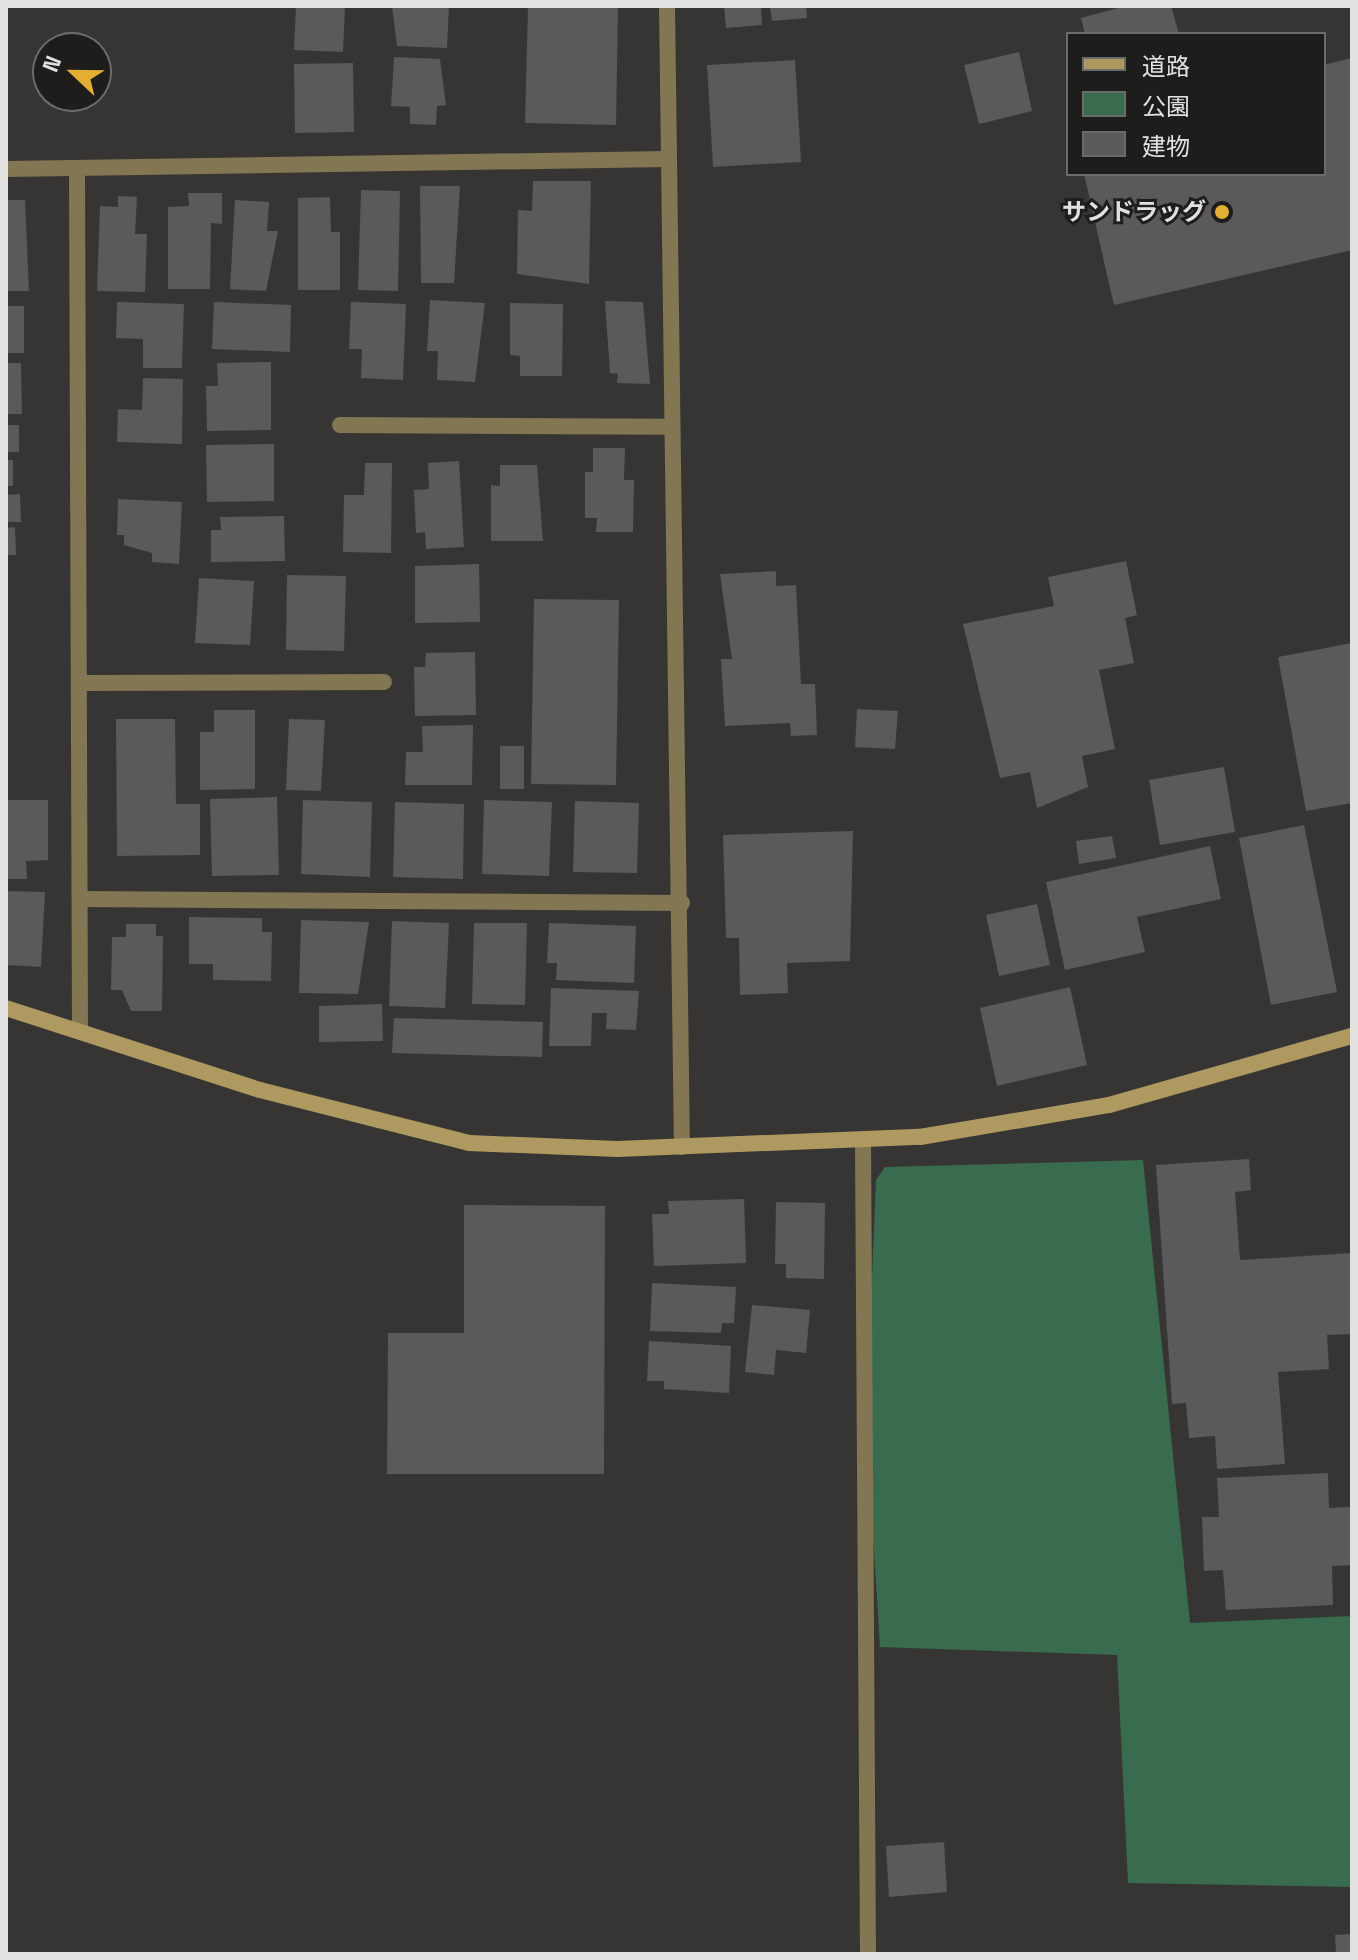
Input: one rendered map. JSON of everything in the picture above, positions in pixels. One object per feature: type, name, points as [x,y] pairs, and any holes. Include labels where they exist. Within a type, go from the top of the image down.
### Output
[{"type":"street","points":[[667,6],[682,903],[682,1147]]},
{"type":"street","points":[[6,169],[668,159]]},
{"type":"street","points":[[77,168],[82,899],[80,1030]]},
{"type":"street","points":[[340,425],[672,427]]},
{"type":"street","points":[[80,683],[384,682]]},
{"type":"street","points":[[82,899],[682,903]]},
{"type":"street","points":[[6,1008],[260,1090],[469,1143],[682,1147],[920,1137],[1109,1105],[1352,1036]]},
{"type":"street","points":[[863,1139],[868,1954]]},
{"type":"green space","points":[[1143,1160],[1190,1623],[1352,1616],[1352,1887],[1128,1883],[1117,1655],[880,1647],[866,1424],[876,1180],[885,1167]]},
{"type":"building","points":[[296,6],[345,6],[343,52],[294,50]]},
{"type":"building","points":[[392,6],[449,6],[447,48],[397,46]]},
{"type":"building","points":[[528,6],[618,6],[616,125],[525,123]]},
{"type":"building","points":[[724,6],[761,6],[762,25],[726,28]]},
{"type":"building","points":[[770,6],[806,6],[807,18],[772,21]]},
{"type":"building","points":[[1125,6],[1171,6],[1178,32],[1084,32],[1081,18]]},
{"type":"building","points":[[1019,52],[1032,111],[979,124],[964,65]]},
{"type":"building","points":[[394,57],[440,59],[446,105],[437,106],[436,125],[410,124],[410,107],[391,106]]},
{"type":"building","name":"サンドラッグ","points":[[1351,58],[1352,250],[1114,305],[1084,176],[1326,176],[1326,64]]},
{"type":"building","points":[[795,60],[801,162],[713,167],[707,65]]},
{"type":"building","points":[[353,63],[354,132],[295,133],[294,64]]},
{"type":"building","points":[[533,181],[591,181],[589,284],[517,274],[518,210],[532,211]]},
{"type":"building","points":[[420,186],[460,186],[454,283],[421,283]]},
{"type":"building","points":[[361,190],[400,191],[398,291],[358,290]]},
{"type":"building","points":[[188,193],[222,193],[222,224],[211,223],[210,289],[168,289],[168,207],[189,206]]},
{"type":"building","points":[[118,196],[137,197],[135,234],[147,234],[145,292],[97,291],[100,206],[118,207]]},
{"type":"building","points":[[330,197],[331,232],[340,232],[340,290],[298,290],[298,198]]},
{"type":"building","points":[[6,200],[25,200],[29,291],[6,291]]},
{"type":"building","points":[[235,200],[269,202],[267,231],[278,231],[266,291],[230,289]]},
{"type":"building","points":[[430,300],[485,303],[475,382],[437,380],[438,351],[427,351]]},
{"type":"building","points":[[605,301],[643,302],[650,384],[617,383],[618,374],[610,373]]},
{"type":"building","points":[[117,302],[184,304],[182,368],[143,368],[143,339],[116,338]]},
{"type":"building","points":[[214,302],[291,305],[290,352],[212,349]]},
{"type":"building","points":[[351,302],[406,304],[403,380],[361,378],[362,349],[349,349]]},
{"type":"building","points":[[510,303],[563,304],[562,376],[520,376],[520,356],[510,355]]},
{"type":"building","points":[[6,306],[24,306],[24,353],[6,353]]},
{"type":"building","points":[[271,362],[271,430],[207,431],[206,386],[218,386],[217,363]]},
{"type":"building","points":[[6,363],[21,363],[22,414],[6,414]]},
{"type":"building","points":[[143,378],[183,379],[182,444],[117,442],[118,409],[142,410]]},
{"type":"building","points":[[6,425],[19,425],[19,452],[6,452]]},
{"type":"building","points":[[274,444],[274,501],[207,502],[206,445]]},
{"type":"building","points":[[593,448],[625,448],[624,480],[634,480],[633,532],[596,532],[597,518],[585,518],[585,472],[593,472]]},
{"type":"building","points":[[6,460],[13,460],[13,486],[6,486]]},
{"type":"building","points":[[459,461],[464,547],[426,549],[425,532],[416,533],[414,490],[429,489],[428,463]]},
{"type":"building","points":[[365,463],[392,463],[391,553],[343,552],[344,495],[364,495]]},
{"type":"building","points":[[500,465],[537,465],[543,541],[491,541],[491,485],[500,486]]},
{"type":"building","points":[[20,494],[21,522],[6,522],[6,495]]},
{"type":"building","points":[[118,499],[182,502],[179,564],[152,562],[152,553],[124,545],[124,535],[117,535]]},
{"type":"building","points":[[284,516],[285,561],[211,562],[211,530],[221,530],[220,517]]},
{"type":"building","points":[[15,527],[16,555],[6,555],[6,528]]},
{"type":"building","points":[[1126,561],[1137,615],[1125,618],[1134,663],[1099,670],[1115,749],[1082,756],[1088,787],[1037,808],[1030,772],[1000,778],[963,624],[1054,606],[1048,577]]},
{"type":"building","points":[[479,564],[480,622],[415,623],[415,566]]},
{"type":"building","points":[[776,571],[776,586],[796,585],[801,684],[815,684],[817,735],[791,736],[790,723],[725,726],[721,659],[732,659],[720,574]]},
{"type":"building","points":[[287,575],[346,576],[344,651],[286,650]]},
{"type":"building","points":[[199,578],[254,581],[250,645],[195,643]]},
{"type":"building","points":[[534,599],[619,600],[616,785],[531,784]]},
{"type":"building","points":[[1352,643],[1352,803],[1306,811],[1278,657]]},
{"type":"building","points":[[475,652],[476,715],[415,716],[414,667],[425,667],[426,653]]},
{"type":"building","points":[[857,709],[898,711],[895,749],[855,747]]},
{"type":"building","points":[[214,710],[255,710],[255,789],[200,790],[200,732],[214,732]]},
{"type":"building","points":[[116,719],[175,719],[176,804],[200,804],[200,855],[117,856]]},
{"type":"building","points":[[289,719],[325,720],[321,791],[286,790]]},
{"type":"building","points":[[473,725],[472,785],[405,785],[406,752],[423,752],[422,726]]},
{"type":"building","points":[[500,746],[524,746],[524,789],[500,789]]},
{"type":"building","points":[[1224,767],[1235,832],[1160,845],[1149,780]]},
{"type":"building","points":[[277,797],[279,875],[212,876],[210,799]]},
{"type":"building","points":[[6,800],[48,800],[48,860],[26,861],[27,879],[6,879]]},
{"type":"building","points":[[303,800],[372,802],[370,877],[301,874]]},
{"type":"building","points":[[484,800],[552,802],[549,876],[482,874]]},
{"type":"building","points":[[575,801],[639,803],[637,873],[573,872]]},
{"type":"building","points":[[395,802],[464,804],[463,879],[393,877]]},
{"type":"building","points":[[1304,825],[1337,992],[1271,1005],[1239,838]]},
{"type":"building","points":[[853,831],[850,961],[787,963],[788,993],[740,995],[739,938],[726,938],[723,835]]},
{"type":"building","points":[[1112,836],[1116,858],[1079,864],[1076,841]]},
{"type":"building","points":[[1210,846],[1221,899],[1137,917],[1145,952],[1065,970],[1046,882]]},
{"type":"building","points":[[6,891],[45,892],[41,967],[6,965]]},
{"type":"building","points":[[1037,904],[1050,965],[999,976],[986,915]]},
{"type":"building","points":[[189,917],[262,918],[262,932],[272,932],[271,981],[213,980],[213,964],[189,964]]},
{"type":"building","points":[[301,920],[369,922],[358,994],[299,993]]},
{"type":"building","points":[[392,921],[449,923],[445,1008],[389,1006]]},
{"type":"building","points":[[474,923],[527,923],[525,1005],[472,1004]]},
{"type":"building","points":[[549,923],[636,926],[634,983],[556,980],[557,963],[547,963]]},
{"type":"building","points":[[126,924],[156,924],[156,936],[163,936],[162,1011],[131,1011],[122,990],[111,990],[112,937],[126,937]]},
{"type":"building","points":[[1070,987],[1087,1065],[997,1086],[980,1008]]},
{"type":"building","points":[[551,988],[639,991],[636,1030],[606,1029],[607,1013],[592,1013],[591,1046],[549,1046]]},
{"type":"building","points":[[382,1004],[383,1041],[319,1042],[319,1006]]},
{"type":"building","points":[[394,1018],[543,1022],[542,1057],[392,1053]]},
{"type":"building","points":[[1249,1159],[1251,1190],[1235,1192],[1240,1260],[1352,1253],[1352,1334],[1327,1335],[1329,1369],[1278,1372],[1285,1464],[1217,1469],[1215,1436],[1189,1438],[1186,1403],[1172,1404],[1156,1165]]},
{"type":"building","points":[[744,1199],[746,1263],[654,1266],[652,1214],[669,1214],[668,1201]]},
{"type":"building","points":[[776,1202],[825,1203],[824,1279],[786,1278],[786,1264],[775,1264]]},
{"type":"building","points":[[464,1205],[605,1206],[604,1474],[387,1474],[388,1333],[464,1333]]},
{"type":"building","points":[[652,1283],[736,1287],[734,1323],[722,1323],[721,1333],[650,1331]]},
{"type":"building","points":[[752,1305],[810,1310],[806,1353],[776,1350],[774,1375],[745,1372]]},
{"type":"building","points":[[649,1341],[731,1346],[729,1393],[664,1389],[664,1381],[647,1381]]},
{"type":"building","points":[[1328,1473],[1329,1508],[1350,1507],[1352,1549],[1352,1565],[1332,1566],[1333,1605],[1226,1610],[1223,1570],[1204,1571],[1202,1517],[1219,1517],[1217,1478]]},
{"type":"building","points":[[944,1842],[947,1892],[889,1897],[886,1846]]},
{"type":"building","points":[[1352,1934],[1352,1954],[1336,1954],[1335,1935]]},
{"type":"place","name":"サンドラッグ","points":[[1222,212]]}]
